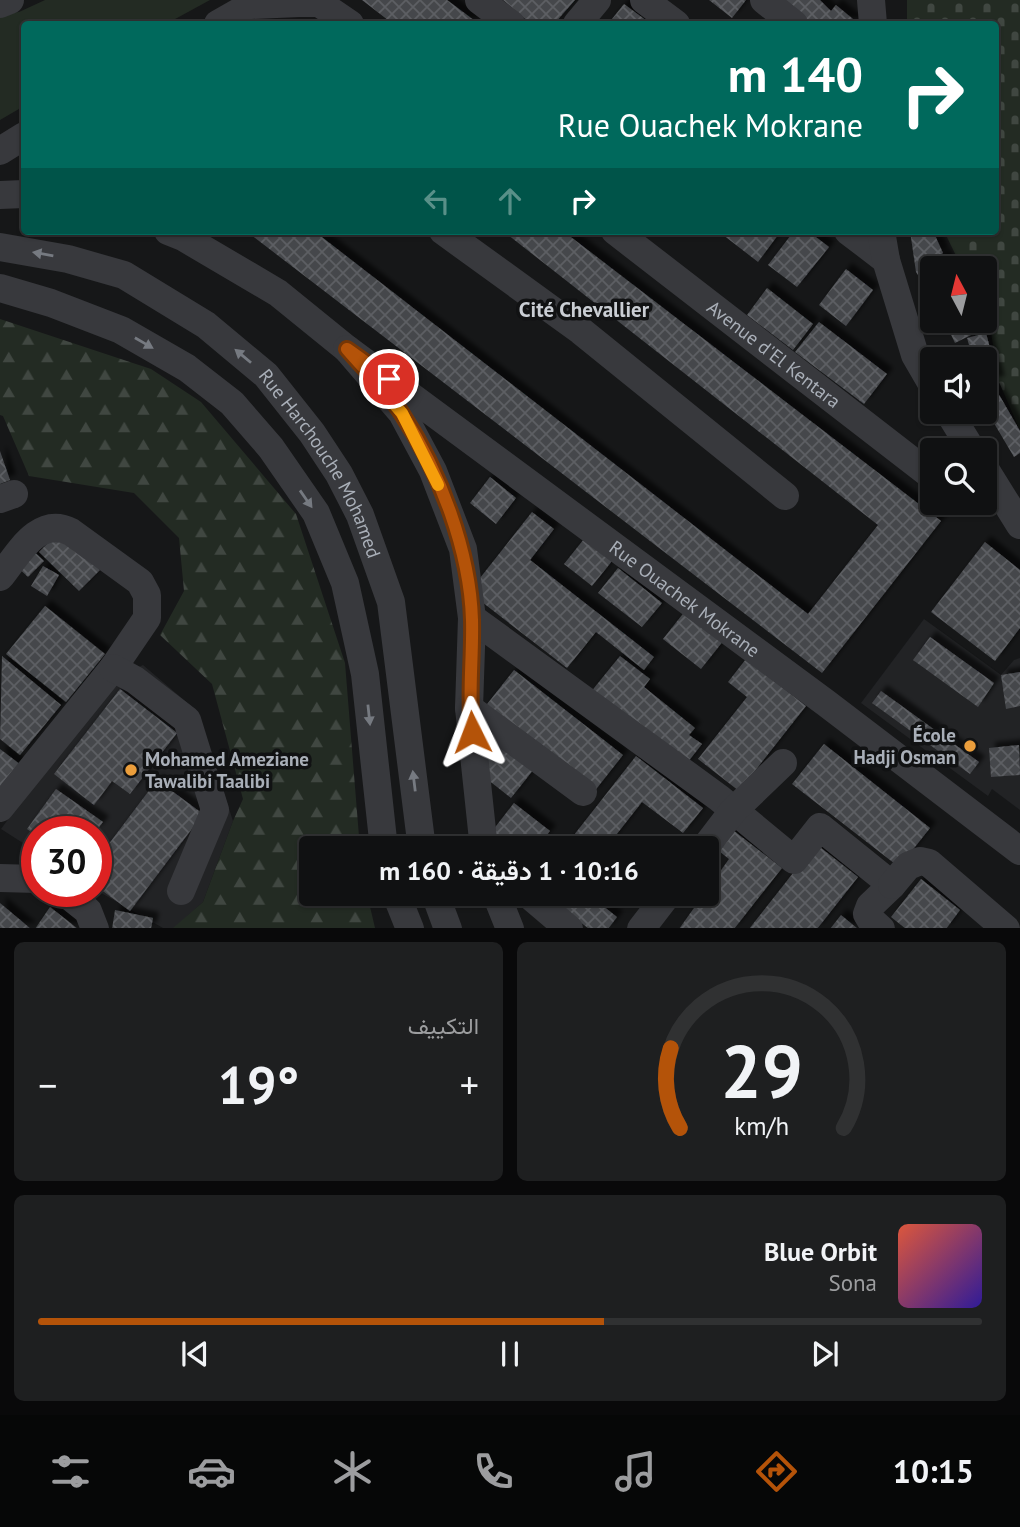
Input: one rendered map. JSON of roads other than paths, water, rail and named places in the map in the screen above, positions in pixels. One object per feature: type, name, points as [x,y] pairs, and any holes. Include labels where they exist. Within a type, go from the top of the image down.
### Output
[{"type":"street","points":[[0,4],[10,0]]},
{"type":"street","points":[[479,0],[506,21]]},
{"type":"street","points":[[580,21],[597,0]]},
{"type":"street","points":[[644,0],[672,21]]},
{"type":"street","points":[[764,0],[790,21]]},
{"type":"street","points":[[871,0],[873,21]]},
{"type":"street","points":[[223,21],[251,5],[319,3],[346,21]]},
{"type":"street","points":[[0,151],[21,138]]},
{"type":"street","points":[[0,195],[21,194]]},
{"type":"street","points":[[175,235],[278,293],[347,349],[402,413],[433,471],[463,549],[472,618],[469,708],[483,836]]},
{"type":"street","points":[[449,235],[581,331],[785,496]]},
{"type":"street","name":"Avenue d'El Kentara","points":[[620,235],[920,467]]},
{"type":"street","points":[[853,235],[886,260]]},
{"type":"street","points":[[882,235],[886,260],[920,364]]},
{"type":"street","name":"Rue Harchouche Mohamed","points":[[0,247],[68,259],[124,275],[206,325],[266,375],[312,433],[339,474],[360,515],[391,602],[420,836]]},
{"type":"street","name":"Rue Harchouche Mohamed","points":[[0,288],[51,303],[121,330],[187,368],[232,403],[271,448],[316,513],[345,583],[365,674],[383,836]]},
{"type":"street","name":"Rue Ouachek Mokrane","points":[[347,349],[827,703],[1020,851]]},
{"type":"street","points":[[997,491],[1020,525]]},
{"type":"street","points":[[0,577],[35,535],[52,527],[71,532],[141,582],[149,603],[146,618],[113,668],[0,808]]},
{"type":"street","points":[[472,618],[733,811],[794,860],[820,827],[892,884]]},
{"type":"street","points":[[113,668],[135,680],[187,720],[215,810],[181,891]]},
{"type":"street","points":[[469,708],[583,792]]},
{"type":"street","points":[[714,836],[733,811],[783,763]]},
{"type":"street","points":[[880,928],[867,914],[870,906],[908,866],[920,861],[929,863],[1005,928]]},
{"type":"street","points":[[0,878],[21,879]]},
{"type":"street","points":[[401,906],[410,928]]},
{"type":"street","points":[[439,906],[448,928]]},
{"type":"street","points":[[501,906],[510,928]]},
{"type":"street","points":[[542,906],[568,928]]},
{"type":"street","points":[[642,928],[659,906]]},
{"type":"street","points":[[83,907],[88,911],[95,928]]},
{"type":"place","name":"École Hadji Osman","points":[[970,746]]},
{"type":"place","name":"Mohamed Ameziane Tawalibi Taalibi","points":[[131,770]]},
{"type":"district","name":"Cité Chevallier","points":[[584,309]]}]
